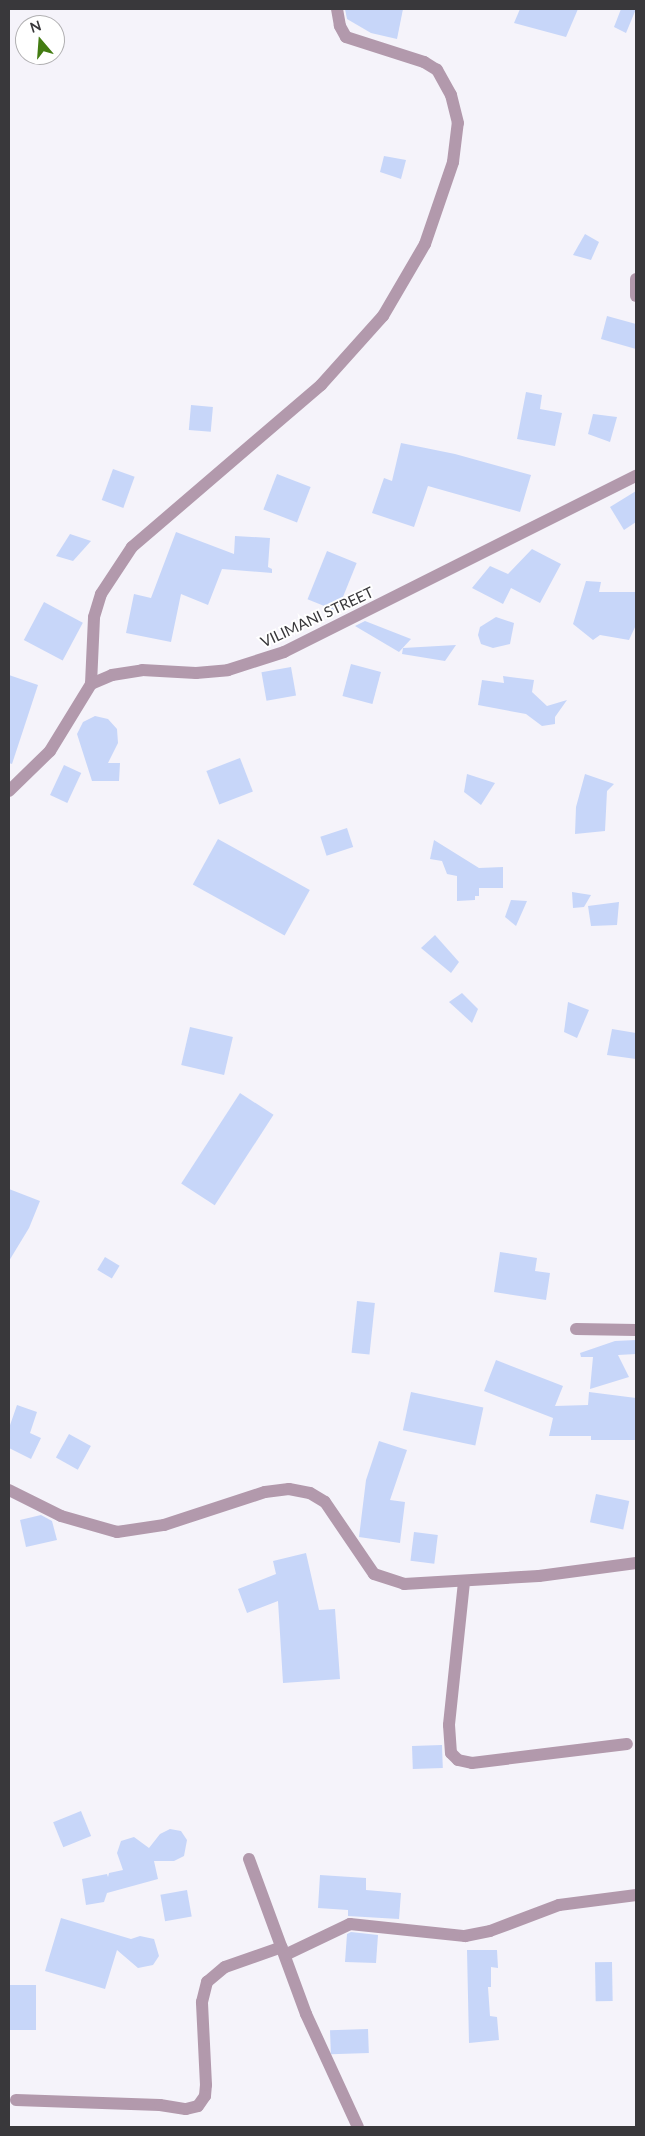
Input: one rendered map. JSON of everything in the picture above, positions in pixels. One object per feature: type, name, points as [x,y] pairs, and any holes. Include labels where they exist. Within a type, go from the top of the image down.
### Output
[{"type":"street","points":[[9,791],[50,750],[90,684],[94,617],[101,594],[132,547],[321,385],[383,316],[425,244],[454,162],[458,123],[452,95],[437,70],[424,62],[346,37],[340,26],[337,9]]},
{"type":"street","points":[[636,279],[636,296]]},
{"type":"street","name":"VILIMANI STREET","points":[[90,684],[112,675],[142,670],[196,673],[228,670],[284,652],[636,476]]},
{"type":"street","points":[[576,1329],[636,1330]]},
{"type":"street","points":[[9,1490],[61,1516],[117,1532],[164,1525],[265,1492],[288,1489],[310,1493],[325,1502],[366,1565],[383,1580],[404,1584],[464,1582],[614,1569],[636,1563]]},
{"type":"street","points":[[464,1582],[449,1725],[449,1744],[454,1757],[472,1763],[627,1744]]},
{"type":"street","points":[[248,1859],[306,2014],[358,2127]]},
{"type":"street","points":[[16,2100],[160,2105],[186,2109],[198,2106],[205,2096],[206,2085],[202,2002],[207,1982],[225,1966],[283,1951],[350,1924],[465,1936],[490,1932],[559,1905],[636,1895]]},
{"type":"building","points":[[345,9],[403,9],[397,39],[371,33],[347,19]]},
{"type":"building","points":[[520,9],[578,9],[566,37],[514,23]]},
{"type":"building","points":[[621,9],[636,9],[626,33],[614,27]]},
{"type":"building","points":[[384,156],[406,160],[401,179],[380,172]]},
{"type":"building","points":[[585,234],[599,242],[591,260],[573,255]]},
{"type":"building","points":[[607,316],[636,324],[636,349],[601,339]]},
{"type":"building","points":[[526,392],[542,395],[540,409],[562,413],[555,446],[517,439]]},
{"type":"building","points":[[191,405],[213,407],[211,432],[189,430]]},
{"type":"building","points":[[593,414],[617,417],[610,442],[588,434]]},
{"type":"building","points":[[401,443],[455,454],[531,475],[520,512],[428,486],[414,527],[372,513],[384,478],[392,481]]},
{"type":"building","points":[[113,469],[135,477],[123,508],[102,500]]},
{"type":"building","points":[[277,474],[311,487],[297,522],[263,509]]},
{"type":"building","points":[[636,491],[636,522],[624,530],[610,507]]},
{"type":"building","points":[[176,532],[234,554],[235,536],[270,538],[268,567],[272,569],[272,573],[222,569],[208,605],[181,594],[171,642],[126,633],[134,594],[151,598]]},
{"type":"building","points":[[70,534],[91,541],[73,561],[56,556]]},
{"type":"building","points":[[532,549],[561,564],[540,603],[511,588],[503,604],[472,588],[490,566],[508,574]]},
{"type":"building","points":[[327,551],[357,563],[337,611],[308,599]]},
{"type":"building","points":[[586,581],[601,582],[599,592],[636,592],[636,625],[629,640],[600,635],[593,640],[573,624]]},
{"type":"building","points":[[44,602],[83,623],[63,661],[24,640]]},
{"type":"building","points":[[496,617],[514,623],[510,644],[493,648],[481,644],[478,635],[480,627]]},
{"type":"building","points":[[365,621],[411,639],[399,652],[355,626]]},
{"type":"building","points":[[456,645],[445,661],[402,654],[403,648]]},
{"type":"building","points":[[351,664],[381,672],[372,704],[342,696]]},
{"type":"building","points":[[291,667],[296,696],[266,701],[261,672]]},
{"type":"building","points":[[9,675],[38,685],[12,764],[9,763]]},
{"type":"building","points":[[503,676],[534,680],[532,692],[547,706],[567,700],[555,717],[555,724],[542,726],[526,714],[478,705],[482,680],[504,683]]},
{"type":"building","points":[[95,716],[108,719],[117,729],[118,743],[108,763],[120,763],[119,781],[92,781],[77,734],[83,722]]},
{"type":"building","points":[[240,758],[253,792],[219,805],[206,771]]},
{"type":"building","points":[[64,765],[81,773],[67,803],[50,795]]},
{"type":"building","points":[[467,774],[495,783],[481,805],[464,792]]},
{"type":"building","points":[[585,774],[614,784],[607,791],[605,831],[575,834],[576,807]]},
{"type":"building","points":[[347,828],[353,847],[327,856],[320,837]]},
{"type":"building","points":[[218,839],[310,890],[285,935],[193,884]]},
{"type":"building","points":[[434,840],[479,868],[503,867],[503,888],[479,888],[479,896],[475,896],[475,900],[457,901],[457,876],[447,874],[442,861],[430,859]]},
{"type":"building","points":[[572,892],[591,895],[584,907],[573,908]]},
{"type":"building","points":[[511,900],[527,901],[516,926],[505,917]]},
{"type":"building","points":[[619,902],[617,925],[591,926],[588,906]]},
{"type":"building","points":[[435,935],[459,962],[451,973],[421,948]]},
{"type":"building","points":[[462,993],[478,1009],[472,1023],[449,1002]]},
{"type":"building","points":[[568,1002],[589,1010],[577,1038],[564,1032]]},
{"type":"building","points":[[190,1027],[233,1037],[224,1075],[181,1065]]},
{"type":"building","points":[[612,1029],[636,1033],[636,1059],[607,1055]]},
{"type":"building","points":[[240,1093],[274,1115],[215,1205],[181,1184]]},
{"type":"building","points":[[9,1189],[40,1201],[29,1228],[9,1261]]},
{"type":"building","points":[[500,1252],[537,1258],[535,1271],[550,1273],[546,1300],[494,1292]]},
{"type":"building","points":[[105,1257],[120,1266],[112,1279],[97,1270]]},
{"type":"building","points":[[357,1301],[375,1303],[369,1355],[352,1353]]},
{"type":"building","points":[[636,1340],[636,1354],[618,1355],[629,1377],[590,1389],[593,1357],[581,1357],[580,1353],[615,1341]]},
{"type":"building","points":[[496,1360],[563,1386],[555,1406],[588,1405],[589,1392],[636,1398],[636,1440],[591,1440],[591,1436],[549,1436],[553,1418],[484,1391]]},
{"type":"building","points":[[411,1392],[483,1407],[475,1446],[403,1430]]},
{"type":"building","points":[[17,1405],[37,1412],[30,1433],[41,1438],[31,1459],[9,1448],[9,1428]]},
{"type":"building","points":[[69,1434],[91,1446],[78,1470],[56,1458]]},
{"type":"building","points":[[379,1441],[407,1450],[390,1500],[405,1502],[400,1543],[359,1537],[366,1480]]},
{"type":"building","points":[[596,1494],[629,1501],[623,1529],[590,1522]]},
{"type":"building","points":[[41,1515],[52,1521],[57,1540],[26,1547],[20,1520]]},
{"type":"building","points":[[414,1532],[438,1535],[434,1564],[410,1561]]},
{"type":"building","points":[[306,1553],[319,1610],[335,1609],[340,1679],[283,1683],[278,1601],[247,1613],[238,1589],[276,1574],[273,1561]]},
{"type":"building","points":[[442,1745],[443,1768],[413,1769],[412,1746]]},
{"type":"building","points":[[81,1811],[91,1836],[63,1847],[53,1822]]},
{"type":"building","points":[[170,1829],[181,1831],[187,1840],[184,1856],[174,1861],[154,1861],[158,1879],[107,1893],[104,1902],[86,1905],[82,1879],[107,1874],[108,1877],[109,1873],[123,1870],[117,1853],[121,1841],[134,1837],[149,1848],[160,1834]]},
{"type":"building","points":[[320,1875],[366,1878],[366,1890],[401,1893],[399,1919],[348,1916],[348,1910],[318,1908]]},
{"type":"building","points":[[187,1890],[192,1917],[165,1921],[160,1895]]},
{"type":"building","points":[[61,1918],[131,1939],[140,1936],[154,1939],[159,1956],[153,1965],[138,1968],[117,1950],[105,1989],[45,1971]]},
{"type":"building","points":[[351,1932],[378,1935],[376,1963],[345,1962],[347,1934]]},
{"type":"building","points":[[467,1950],[497,1950],[498,1968],[491,1967],[491,1987],[488,1987],[490,2016],[497,2017],[499,2040],[469,2043]]},
{"type":"building","points":[[595,1962],[612,1962],[613,2001],[596,2001]]},
{"type":"building","points":[[9,1985],[36,1985],[36,2030],[9,2030]]},
{"type":"building","points":[[368,2029],[369,2053],[331,2054],[330,2030]]}]
